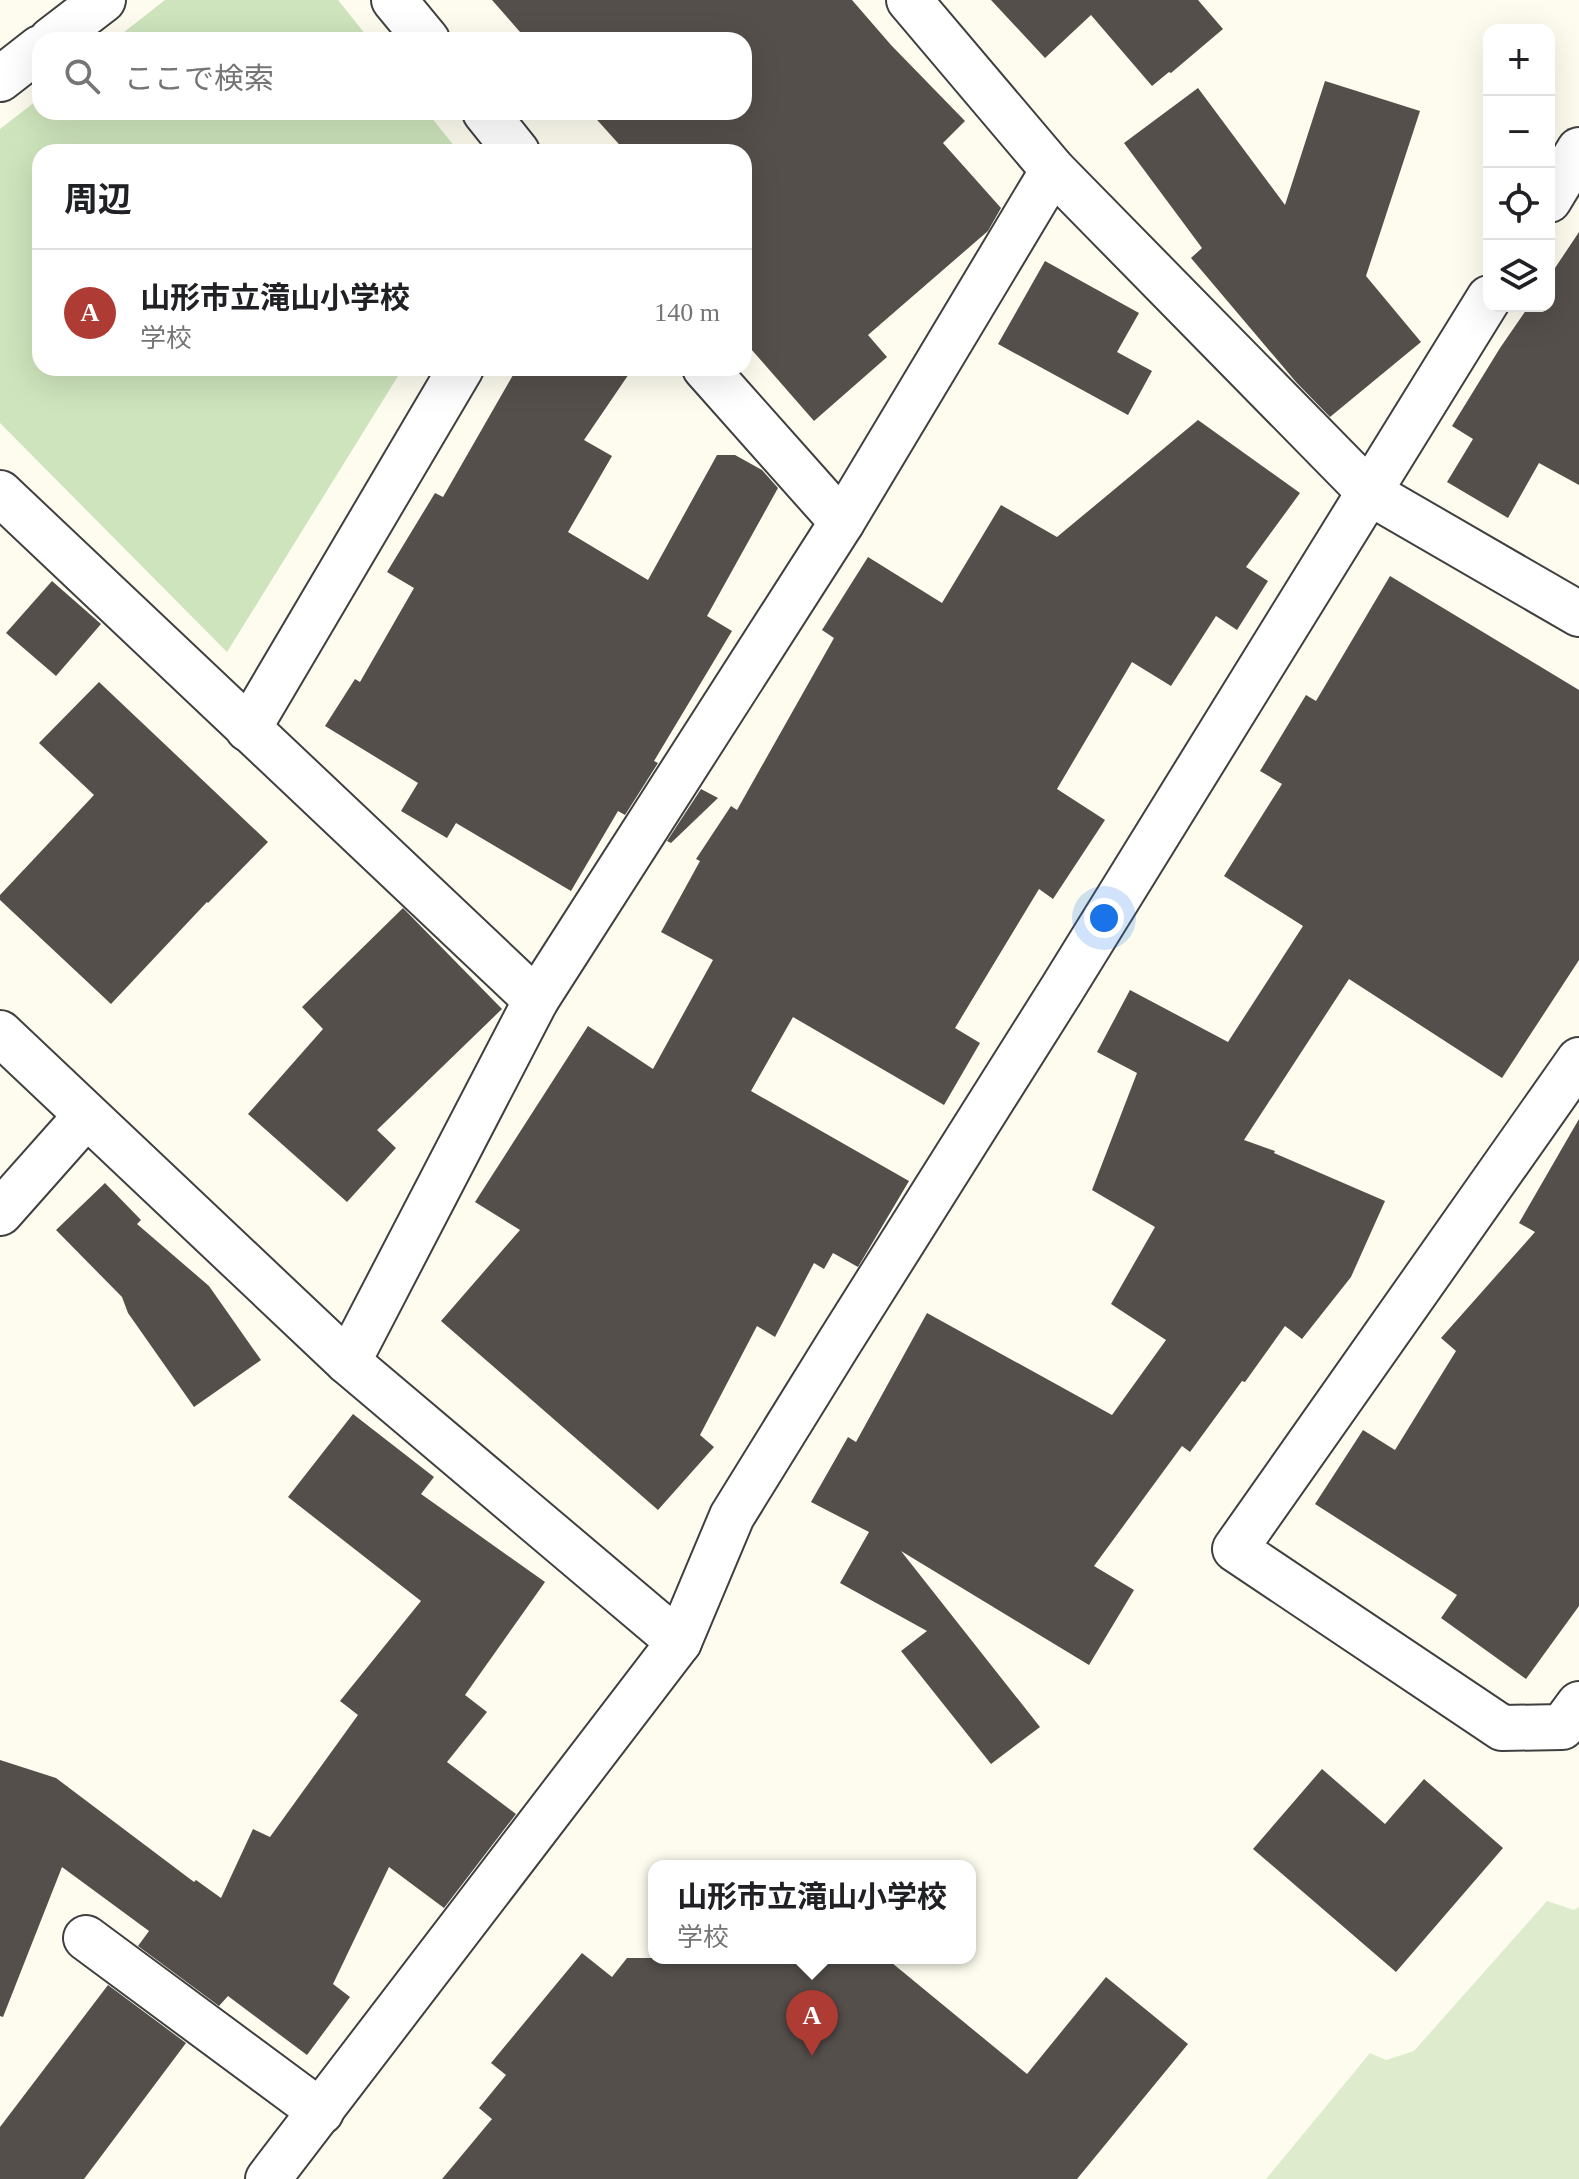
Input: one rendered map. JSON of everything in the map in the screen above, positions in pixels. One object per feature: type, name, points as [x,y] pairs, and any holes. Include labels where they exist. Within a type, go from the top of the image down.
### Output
[{"type":"street","points":[[61,32],[103,0]]},
{"type":"street","points":[[394,0],[420,32]]},
{"type":"street","points":[[909,0],[1053,170],[1370,493],[1579,614]]},
{"type":"street","points":[[0,79],[32,54]]},
{"type":"street","points":[[491,120],[511,144]]},
{"type":"street","points":[[1555,190],[1579,150]]},
{"type":"street","points":[[348,1362],[536,1000],[842,522],[1053,170]]},
{"type":"street","points":[[268,2179],[679,1642],[732,1516],[1483,308]]},
{"type":"street","points":[[248,729],[456,376]]},
{"type":"street","points":[[712,376],[842,522]]},
{"type":"street","points":[[0,493],[536,1000]]},
{"type":"street","points":[[0,1033],[348,1362],[679,1642]]},
{"type":"street","points":[[1577,1068],[1235,1549],[1502,1728],[1562,1727],[1579,1704]]},
{"type":"street","points":[[0,1213],[86,1116]]},
{"type":"street","points":[[86,1938],[321,2112]]},
{"type":"green space","points":[[165,0],[338,0],[364,32],[124,32]]},
{"type":"green space","points":[[32,104],[32,120],[433,120],[453,144],[32,144],[32,376],[398,376],[227,652],[0,423],[0,129]]},
{"type":"green space","points":[[1547,1901],[1574,1910],[1579,1907],[1579,2179],[1266,2179],[1370,2053],[1386,2060],[1414,2051]]},
{"type":"building","points":[[492,0],[852,0],[965,121],[943,143],[1001,208],[988,231],[868,335],[887,357],[814,421],[752,350],[752,144],[619,144],[597,120],[752,120],[752,32],[520,32]]},
{"type":"building","points":[[991,0],[1198,0],[1223,29],[1152,86],[1091,15],[1045,58]]},
{"type":"building","points":[[1325,81],[1420,111],[1366,276],[1421,342],[1330,417],[1296,382],[1191,258],[1202,248],[1124,143],[1198,88],[1285,205]]},
{"type":"building","points":[[1579,232],[1579,485],[1539,463],[1508,518],[1447,482],[1473,439],[1452,426],[1525,312],[1555,312],[1555,268]]},
{"type":"building","points":[[1045,261],[1139,313],[1117,352],[1152,371],[1128,415],[998,344]]},
{"type":"building","points":[[512,376],[628,376],[584,440],[612,456],[568,532],[648,580],[717,455],[735,455],[762,470],[778,488],[707,616],[732,631],[654,761],[658,763],[625,815],[618,811],[571,891],[456,823],[447,838],[401,811],[418,783],[325,726],[355,679],[360,682],[414,588],[387,572],[435,493],[443,497]]},
{"type":"building","points":[[1198,420],[1300,493],[1246,567],[1268,581],[1237,630],[1216,616],[1171,686],[1132,662],[1057,789],[1105,820],[1053,899],[1039,889],[955,1028],[980,1043],[944,1105],[793,1017],[751,1091],[909,1181],[858,1267],[833,1253],[824,1269],[814,1263],[775,1337],[757,1326],[700,1435],[714,1447],[658,1510],[441,1321],[520,1230],[475,1202],[588,1026],[653,1069],[713,960],[661,932],[700,861],[696,859],[731,806],[737,810],[834,638],[822,630],[868,557],[942,603],[1001,505],[1057,537]]},
{"type":"building","points":[[1390,576],[1579,690],[1579,960],[1502,1078],[1349,979],[1244,1140],[1385,1201],[1351,1277],[1302,1339],[1285,1326],[1190,1452],[1182,1446],[1094,1566],[1134,1590],[1089,1665],[901,1551],[1040,1727],[991,1764],[901,1651],[927,1631],[840,1583],[869,1532],[811,1502],[848,1437],[856,1442],[927,1313],[1112,1415],[1166,1340],[1111,1304],[1155,1227],[1092,1190],[1137,1073],[1097,1052],[1130,990],[1228,1042],[1303,926],[1224,876],[1282,784],[1260,771],[1306,695],[1316,701]]},
{"type":"building","points":[[52,581],[101,624],[56,676],[6,633]]},
{"type":"building","points":[[99,682],[268,842],[111,1004],[0,900],[0,895],[94,795],[39,743]]},
{"type":"building","points":[[701,789],[718,798],[671,843],[667,841]]},
{"type":"building","points":[[403,908],[502,1009],[377,1130],[396,1148],[347,1202],[248,1114],[323,1029],[302,1007]]},
{"type":"building","points":[[1579,1119],[1579,1606],[1526,1679],[1441,1618],[1457,1595],[1315,1504],[1363,1430],[1395,1450],[1456,1351],[1441,1338],[1535,1232],[1519,1223]]},
{"type":"building","points":[[105,1183],[141,1220],[137,1224],[209,1286],[261,1360],[194,1407],[128,1313],[122,1297],[56,1230]]},
{"type":"building","points":[[353,1414],[434,1477],[421,1494],[545,1582],[465,1695],[487,1712],[447,1762],[516,1814],[444,1908],[389,1867],[333,1984],[350,1997],[307,2055],[228,1996],[219,2006],[138,1946],[149,1931],[62,1867],[3,2017],[0,2016],[0,1760],[56,1778],[194,1882],[196,1880],[221,1898],[253,1829],[270,1837],[358,1715],[340,1701],[421,1601],[288,1497]]},
{"type":"building","points":[[1322,1769],[1385,1824],[1424,1779],[1503,1848],[1396,1972],[1253,1849]]},
{"type":"building","points":[[582,1953],[612,1977],[627,1958],[648,1958],[648,1964],[893,1964],[1027,2074],[1106,1977],[1188,2044],[1077,2179],[442,2179],[492,2119],[479,2108],[506,2075],[491,2063]]},
{"type":"building","points":[[108,1985],[186,2043],[84,2179],[0,2179],[0,2127]]},
{"type":"place","name":"山形市立滝山小学校","points":[[812,2056]]}]
